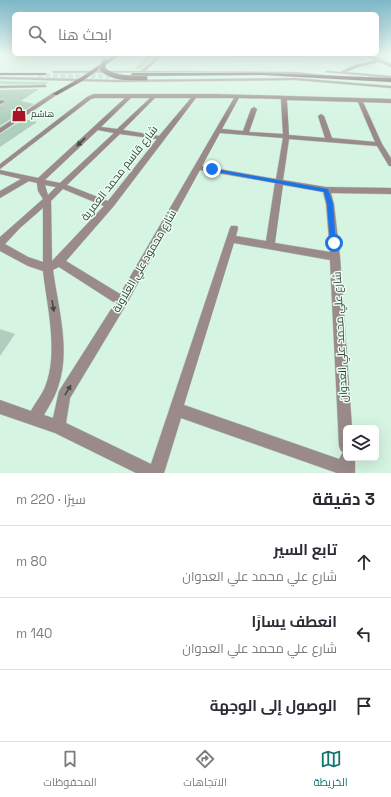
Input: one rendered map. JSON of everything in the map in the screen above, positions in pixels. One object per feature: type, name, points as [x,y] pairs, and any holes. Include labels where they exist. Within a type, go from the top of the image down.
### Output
[{"type":"main road","points":[[55,94],[78,80],[81,76]]},
{"type":"main road","points":[[55,94],[83,76]]},
{"type":"main road","points":[[117,76],[124,78],[145,78]]},
{"type":"main road","points":[[268,76],[390,86]]},
{"type":"main road","points":[[353,76],[391,80]]},
{"type":"street","points":[[20,76],[78,80],[152,80]]},
{"type":"street","points":[[55,78],[60,76]]},
{"type":"street","points":[[104,76],[120,80],[281,79]]},
{"type":"street","points":[[61,78],[66,82],[66,86]]},
{"type":"street","points":[[145,78],[257,78],[372,84]]},
{"type":"street","points":[[0,87],[44,86]]},
{"type":"street","points":[[0,131],[55,94]]},
{"type":"street","points":[[0,167],[89,98],[99,96],[359,99],[391,101]]},
{"type":"street","points":[[40,181],[130,96]]},
{"type":"street","points":[[0,243],[8,233],[47,200],[120,132],[154,96]]},
{"type":"street","name":"شارع قاسم محمد العمرية","points":[[53,265],[110,205],[194,97]]},
{"type":"street","name":"شارع محمود علي العلاونة","points":[[58,427],[64,396],[122,301],[237,97]]},
{"type":"street","points":[[270,245],[286,138],[284,98]]},
{"type":"street","points":[[359,99],[379,144],[391,164]]},
{"type":"street","points":[[245,134],[254,109]]},
{"type":"street","points":[[321,116],[328,140]]},
{"type":"street","points":[[96,128],[161,138]]},
{"type":"street","points":[[218,131],[286,138],[379,144]]},
{"type":"street","points":[[198,167],[326,190],[391,191]]},
{"type":"street","points":[[0,172],[61,186],[110,205]]},
{"type":"street","points":[[0,195],[28,178]]},
{"type":"street","points":[[34,419],[49,394],[53,382],[56,365],[57,341],[53,265],[47,200],[42,191],[40,181]]},
{"type":"street","name":"شارع علي محمد علي العدوان","points":[[326,190],[330,204],[335,256],[345,425]]},
{"type":"street","points":[[0,407],[58,427],[154,473],[233,233],[270,245],[335,256]]},
{"type":"street","points":[[0,246],[31,262],[53,265],[122,301]]},
{"type":"street","points":[[176,409],[347,467]]},
{"type":"building","points":[[0,81],[49,82],[46,84],[0,84]]},
{"type":"building","points":[[39,89],[21,101],[34,104],[0,126],[0,105],[6,102],[0,99],[0,90]]},
{"type":"building","points":[[24,119],[37,122],[0,147],[0,134]]},
{"type":"building","points":[[0,329],[15,334],[0,356]]},
{"type":"place","name":"هاشم","points":[[19,114]]},
{"type":"route","points":[[212,169],[300,187],[326,190],[330,204],[334,243]]}]
